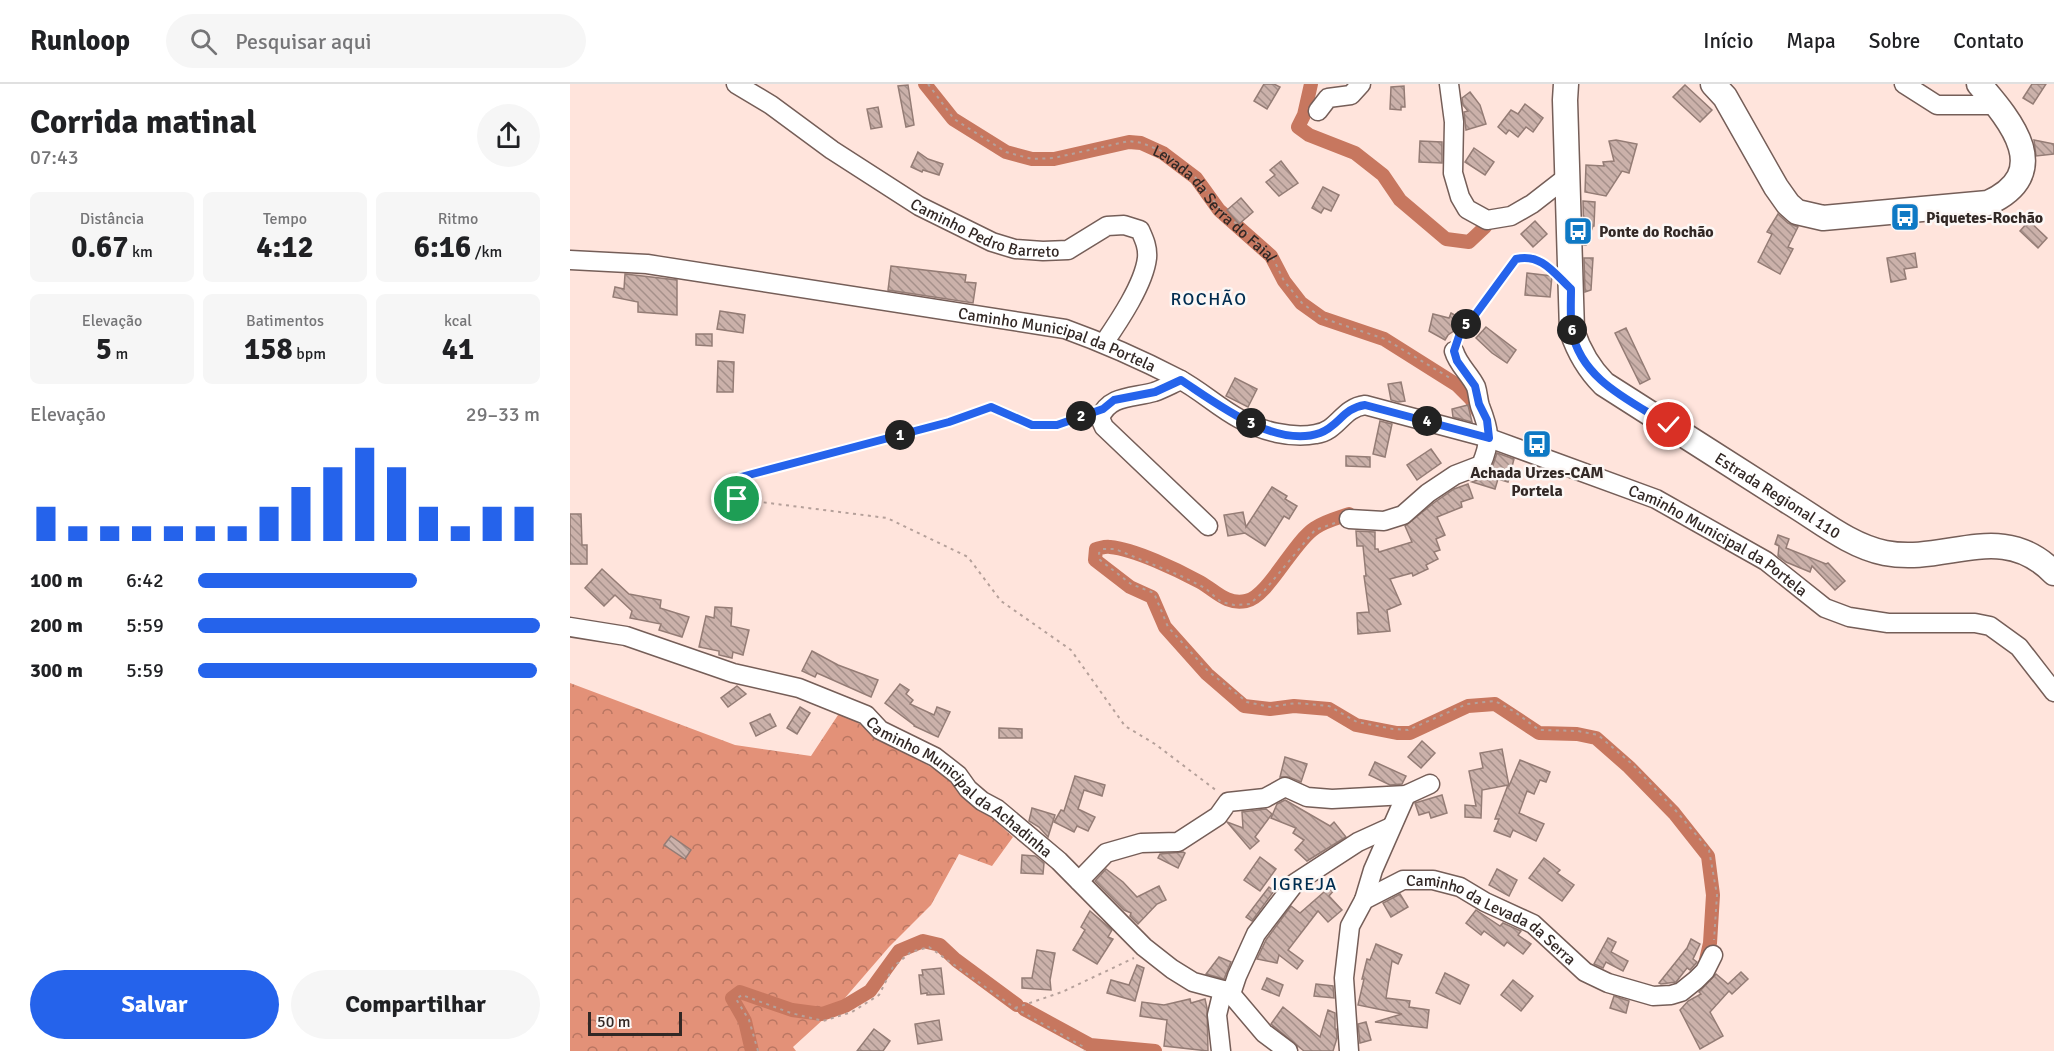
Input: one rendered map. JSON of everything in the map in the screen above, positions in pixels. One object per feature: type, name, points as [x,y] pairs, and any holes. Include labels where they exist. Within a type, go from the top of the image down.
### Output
[{"type":"main road","name":"Estrada Regional 110","points":[[1566,84],[1572,331],[1581,356],[1593,373],[1604,384],[1836,531],[1867,548],[1886,553],[1912,555],[1994,545],[2014,548],[2037,558],[2054,573]]},
{"type":"main road","points":[[1713,84],[1725,97],[1788,204],[1797,212],[1822,218],[1988,203],[2009,194],[2019,184],[2024,174],[2020,138],[2014,127],[1979,84]]},
{"type":"street","name":"Caminho Pedro Barreto","points":[[736,84],[771,105],[832,150],[919,206],[993,242],[1015,249],[1068,250],[1107,226],[1124,225],[1140,230],[1146,244],[1147,256],[1143,273],[1123,316],[1104,343]]},
{"type":"street","points":[[1318,111],[1328,98],[1351,95],[1361,84]]},
{"type":"street","points":[[1449,84],[1454,122],[1453,173],[1460,197],[1467,209],[1486,220],[1511,216],[1532,204],[1568,176]]},
{"type":"street","points":[[1904,84],[1937,105],[1997,105]]},
{"type":"street","name":"Caminho Municipal da Portela","points":[[570,260],[647,264],[1065,328],[1104,343],[1181,380],[1241,420],[1291,435],[1317,434],[1331,429],[1355,406],[1365,405],[1489,438],[1613,482],[1656,500],[1766,561],[1825,608],[1850,616],[1888,623],[1975,623],[1989,626],[2019,647],[2054,692]]},
{"type":"street","points":[[1349,519],[1384,520],[1403,515],[1428,493],[1455,475],[1481,465],[1489,438],[1487,420],[1479,404],[1475,386],[1457,361],[1454,351]]},
{"type":"street","points":[[1181,380],[1155,392],[1114,400],[1103,409],[1100,418],[1104,427],[1208,526]]},
{"type":"street","name":"Caminho Municipal da Achadinha","points":[[570,627],[626,636],[733,673],[799,688],[866,715],[880,730],[935,757],[958,775],[968,789],[982,801],[998,808],[1079,881],[1144,947],[1172,969],[1193,982],[1227,992]]},
{"type":"street","points":[[1079,881],[1106,853],[1141,843],[1178,842],[1218,816],[1228,802],[1265,798],[1285,787],[1306,797],[1332,800],[1406,795],[1430,784]]},
{"type":"street","points":[[1349,1051],[1344,978],[1350,926],[1364,900],[1373,870],[1406,795]]},
{"type":"street","points":[[1221,1051],[1217,1016],[1256,934],[1295,883],[1358,842],[1391,827]]},
{"type":"street","name":"Caminho da Levada da Serra","points":[[1364,900],[1402,880],[1433,880],[1460,887],[1485,902],[1533,924],[1585,972],[1608,983],[1653,996],[1681,992],[1700,975],[1713,955]]},
{"type":"street","points":[[1227,992],[1264,1033],[1288,1051]]},
{"type":"path","name":"Levada da Serra do Faial","points":[[928,84],[954,119],[1005,152],[1032,159],[1053,158],[1129,141],[1142,143],[1164,152],[1196,178],[1220,209],[1272,256],[1284,281],[1302,303],[1322,318],[1385,339],[1459,383]]},
{"type":"path","points":[[1454,351],[1462,327],[1472,319],[1516,259],[1526,257],[1544,262],[1571,289]]},
{"type":"path","points":[[1103,409],[1057,425],[1032,425],[991,407],[949,422],[741,477],[733,491],[737,499],[887,518],[968,557],[1001,601],[1071,650],[1125,726],[1155,744],[1222,794],[1228,802]]},
{"type":"path","points":[[1349,519],[1315,530],[1264,591],[1250,604],[1234,605],[1221,602],[1205,588],[1115,549],[1103,549],[1099,553],[1100,560],[1131,584],[1154,593],[1168,627],[1208,671],[1246,702],[1270,707],[1296,703],[1329,706],[1357,722],[1408,730],[1467,704],[1495,701],[1515,712],[1539,730],[1578,731],[1598,735],[1632,764],[1709,850],[1717,895],[1713,955]]},
{"type":"path","points":[[758,1051],[749,1020],[736,999],[742,995],[791,1013],[823,1021],[852,1012],[879,995],[893,967],[911,952],[929,947],[1015,1008],[1082,1046],[1084,1051]]},
{"type":"path","points":[[1015,1008],[1062,992],[1125,960],[1140,956],[1144,947]]},
{"type":"green space","points":[[570,683],[735,745],[811,756],[840,712],[949,778],[1013,837],[992,866],[959,854],[931,905],[889,947],[838,1006],[793,1047],[796,1051],[570,1051]]},
{"type":"building","points":[[1264,84],[1274,84],[1280,87],[1267,109],[1254,101]]},
{"type":"building","points":[[2032,84],[2046,84],[2033,104],[2023,98]]},
{"type":"building","points":[[908,85],[914,125],[906,127],[898,86]]},
{"type":"building","points":[[1685,85],[1712,110],[1700,122],[1673,97]]},
{"type":"building","points":[[1404,86],[1405,107],[1401,107],[1401,110],[1390,109],[1391,87]]},
{"type":"building","points":[[1470,92],[1480,105],[1486,124],[1466,130],[1464,112],[1468,111],[1463,105],[1462,98]]},
{"type":"building","points":[[1525,104],[1543,118],[1533,132],[1526,127],[1518,137],[1509,130],[1506,134],[1498,127],[1511,110],[1518,114]]},
{"type":"building","points":[[878,107],[882,127],[871,129],[867,109]]},
{"type":"building","points":[[2034,140],[2054,144],[2054,154],[2036,156]]},
{"type":"building","points":[[1420,141],[1442,142],[1442,163],[1419,162]]},
{"type":"building","points":[[1609,141],[1637,144],[1629,173],[1622,171],[1606,196],[1585,192],[1586,165],[1604,166],[1603,162],[1614,161]]},
{"type":"building","points":[[1474,148],[1494,162],[1485,175],[1465,162]]},
{"type":"building","points":[[918,152],[928,159],[943,164],[939,175],[911,167]]},
{"type":"building","points":[[1281,161],[1298,183],[1279,196],[1266,182],[1275,175],[1270,170]]},
{"type":"building","points":[[1323,187],[1339,195],[1331,211],[1324,208],[1321,213],[1312,208]]},
{"type":"building","points":[[1241,198],[1253,212],[1239,224],[1227,210]]},
{"type":"building","points":[[1583,201],[1595,202],[1594,226],[1586,245],[1584,245]]},
{"type":"building","points":[[1778,214],[1788,223],[1798,227],[1788,247],[1793,249],[1780,274],[1758,262],[1772,234],[1767,232]]},
{"type":"building","points":[[1535,221],[1547,234],[1533,247],[1521,234]]},
{"type":"building","points":[[2029,221],[2047,238],[2038,248],[2020,231]]},
{"type":"building","points":[[1915,253],[1917,267],[1904,269],[1906,279],[1891,282],[1887,258]]},
{"type":"building","points":[[1584,258],[1593,258],[1591,290],[1585,292]]},
{"type":"building","points":[[891,266],[966,275],[965,282],[976,283],[973,303],[888,290]]},
{"type":"building","points":[[1527,273],[1552,276],[1550,297],[1525,295]]},
{"type":"building","points":[[625,274],[677,280],[677,315],[638,312],[638,302],[613,297],[615,287],[624,289]]},
{"type":"building","points":[[720,311],[745,315],[743,333],[717,329]]},
{"type":"building","points":[[1451,313],[1467,322],[1448,335],[1445,340],[1429,331],[1433,314],[1449,318]]},
{"type":"building","points":[[1486,327],[1516,350],[1507,363],[1476,338]]},
{"type":"building","points":[[1626,328],[1650,379],[1640,384],[1615,333]]},
{"type":"building","points":[[696,334],[712,334],[712,346],[696,345]]},
{"type":"building","points":[[718,361],[734,362],[733,392],[717,392]]},
{"type":"building","points":[[1235,378],[1257,389],[1248,407],[1226,396]]},
{"type":"building","points":[[1401,382],[1405,401],[1391,400],[1388,384]]},
{"type":"building","points":[[1468,405],[1472,422],[1453,417],[1452,409]]},
{"type":"building","points":[[1380,421],[1392,424],[1385,457],[1373,454]]},
{"type":"building","points":[[1431,449],[1441,463],[1417,480],[1407,465]]},
{"type":"building","points":[[1497,453],[1514,459],[1508,482],[1498,479],[1495,489],[1472,482],[1497,473],[1491,471]]},
{"type":"building","points":[[1346,456],[1370,457],[1370,467],[1346,466]]},
{"type":"building","points":[[1468,484],[1473,498],[1461,502],[1462,507],[1437,517],[1445,535],[1436,539],[1440,550],[1434,552],[1438,559],[1426,565],[1428,569],[1413,576],[1412,573],[1390,579],[1401,604],[1387,610],[1390,631],[1358,634],[1357,613],[1369,612],[1363,546],[1357,546],[1356,531],[1375,532],[1375,549],[1379,552],[1412,542],[1405,526],[1454,489]]},
{"type":"building","points":[[1272,487],[1287,496],[1285,499],[1297,506],[1289,519],[1284,516],[1265,546],[1245,533],[1228,536],[1224,515],[1243,512],[1246,527]]},
{"type":"building","points":[[570,514],[581,514],[582,545],[587,545],[587,564],[570,564]]},
{"type":"building","points":[[1778,535],[1789,539],[1786,548],[1828,563],[1845,581],[1835,590],[1812,566],[1810,572],[1786,562],[1778,556],[1779,546],[1775,544]]},
{"type":"building","points":[[602,569],[629,594],[661,600],[660,608],[689,617],[682,637],[659,630],[661,624],[630,618],[632,611],[615,595],[604,606],[585,588]]},
{"type":"building","points":[[715,607],[732,608],[731,626],[749,630],[743,655],[733,652],[732,658],[719,655],[719,651],[699,647],[706,616],[714,618]]},
{"type":"building","points":[[812,651],[838,665],[878,680],[871,697],[817,673],[815,677],[802,671]]},
{"type":"building","points":[[900,684],[909,690],[906,694],[913,700],[910,704],[934,715],[937,707],[950,712],[938,737],[914,726],[885,703]]},
{"type":"building","points":[[737,686],[746,694],[728,707],[721,698]]},
{"type":"building","points":[[800,707],[810,713],[797,734],[787,728]]},
{"type":"building","points":[[770,714],[776,726],[756,736],[750,723]]},
{"type":"building","points":[[999,728],[1022,729],[1022,738],[999,738]]},
{"type":"building","points":[[1422,741],[1435,753],[1421,768],[1408,757]]},
{"type":"building","points":[[1502,749],[1509,786],[1520,760],[1550,772],[1546,782],[1540,780],[1534,794],[1527,791],[1519,813],[1544,824],[1536,841],[1513,830],[1510,837],[1494,831],[1499,819],[1495,819],[1508,785],[1482,790],[1481,818],[1465,817],[1465,805],[1476,806],[1469,771],[1483,768],[1480,753]]},
{"type":"building","points":[[1285,757],[1307,764],[1301,782],[1289,777],[1280,777]]},
{"type":"building","points":[[1375,762],[1406,776],[1402,784],[1390,785],[1369,775]]},
{"type":"building","points":[[1075,776],[1105,785],[1102,796],[1084,790],[1078,809],[1095,817],[1088,831],[1077,826],[1074,832],[1054,822],[1061,810],[1064,811]]},
{"type":"building","points":[[1442,795],[1447,813],[1431,818],[1429,812],[1419,815],[1415,803]]},
{"type":"building","points":[[1285,800],[1330,826],[1334,822],[1346,837],[1307,861],[1295,850],[1304,840],[1293,833],[1296,828],[1271,818],[1277,804]]},
{"type":"building","points":[[1032,808],[1055,815],[1048,837],[1039,827],[1029,821]]},
{"type":"building","points":[[1266,809],[1272,814],[1255,837],[1259,841],[1250,849],[1227,822],[1243,828],[1242,812]]},
{"type":"building","points":[[671,836],[691,850],[685,859],[664,845]]},
{"type":"building","points":[[1185,853],[1178,868],[1158,858],[1160,854]]},
{"type":"building","points":[[1022,855],[1035,856],[1044,863],[1043,874],[1021,873]]},
{"type":"building","points":[[1260,857],[1276,869],[1260,891],[1244,880]]},
{"type":"building","points":[[1544,858],[1560,870],[1557,873],[1574,885],[1562,901],[1529,878]]},
{"type":"building","points":[[1106,869],[1137,897],[1159,886],[1166,900],[1157,904],[1138,924],[1130,916],[1131,913],[1124,910],[1095,881]]},
{"type":"building","points":[[1497,869],[1517,880],[1509,896],[1489,885]]},
{"type":"building","points":[[1332,885],[1335,889],[1329,896],[1342,910],[1328,922],[1318,911],[1288,950],[1303,961],[1297,969],[1279,955],[1277,963],[1257,959],[1266,940],[1291,906],[1300,913]]},
{"type":"building","points":[[1269,887],[1274,891],[1252,921],[1246,917]]},
{"type":"building","points":[[1400,894],[1408,907],[1391,917],[1383,903]]},
{"type":"building","points":[[1476,910],[1500,926],[1503,923],[1521,931],[1518,935],[1531,944],[1523,954],[1507,942],[1504,946],[1484,931],[1481,935],[1466,923]]},
{"type":"building","points":[[1090,911],[1112,930],[1108,937],[1113,939],[1097,964],[1073,950],[1085,930],[1081,927]]},
{"type":"building","points":[[1608,938],[1616,942],[1611,952],[1628,961],[1623,971],[1606,962],[1603,968],[1594,964]]},
{"type":"building","points":[[1691,939],[1700,944],[1693,959],[1697,962],[1690,970],[1687,968],[1676,982],[1659,983],[1687,948]]},
{"type":"building","points":[[1376,944],[1402,955],[1398,964],[1392,961],[1386,998],[1410,1001],[1409,1007],[1429,1010],[1427,1028],[1375,1022],[1402,1014],[1358,1005],[1367,959],[1370,960]]},
{"type":"building","points":[[1037,950],[1055,953],[1050,980],[1051,990],[1022,988],[1022,978],[1032,978]]},
{"type":"building","points":[[1219,957],[1231,962],[1224,979],[1206,974]]},
{"type":"building","points":[[1137,965],[1144,968],[1135,1001],[1107,993],[1111,980],[1129,985]]},
{"type":"building","points":[[941,968],[944,994],[921,994],[919,975],[923,975],[922,970]]},
{"type":"building","points":[[1741,972],[1748,979],[1732,994],[1729,991],[1710,1012],[1723,1036],[1700,1049],[1680,1010],[1688,1001],[1701,994],[1699,992],[1716,974],[1728,984]]},
{"type":"building","points":[[1445,973],[1469,985],[1460,1004],[1436,993]]},
{"type":"building","points":[[1267,978],[1283,985],[1279,996],[1262,989]]},
{"type":"building","points":[[1513,980],[1533,996],[1521,1011],[1501,995]]},
{"type":"building","points":[[1316,984],[1333,986],[1334,998],[1314,996]]},
{"type":"building","points":[[1614,996],[1629,1001],[1626,1013],[1610,1008]]},
{"type":"building","points":[[1190,999],[1191,1003],[1205,999],[1208,1051],[1164,1046],[1167,1020],[1140,1016],[1142,1002],[1164,1005]]},
{"type":"building","points":[[1283,1007],[1320,1037],[1328,1010],[1335,1013],[1337,1038],[1333,1051],[1304,1051],[1271,1024]]},
{"type":"building","points":[[939,1020],[942,1040],[918,1044],[915,1024]]},
{"type":"building","points":[[1366,1022],[1371,1040],[1360,1043],[1358,1024]]},
{"type":"building","points":[[874,1029],[890,1041],[883,1051],[857,1051]]},
{"type":"waterway","name":"Levada da Serra do Faial","points":[[925,84],[953,119],[1006,152],[1032,159],[1054,159],[1129,142],[1141,143],[1163,153],[1196,178],[1219,210],[1271,256],[1284,281],[1301,303],[1322,318],[1384,339],[1457,385],[1471,399],[1478,412]]},
{"type":"waterway","points":[[1311,84],[1304,115],[1298,127],[1309,135],[1355,153],[1383,175],[1400,200],[1446,239],[1469,242],[1485,227]]},
{"type":"waterway","name":"Levada da Serra do Faial","points":[[1349,514],[1315,528],[1298,545],[1263,590],[1246,601],[1227,599],[1180,572],[1120,549],[1108,547],[1096,549],[1095,560],[1130,587],[1152,597],[1165,627],[1207,674],[1244,706],[1270,709],[1294,706],[1329,709],[1356,725],[1397,733],[1410,733],[1468,706],[1495,704],[1539,733],[1577,734],[1596,738],[1629,767],[1674,813],[1708,856],[1713,895],[1710,943],[1705,964]]},
{"type":"waterway","name":"Levada da Serra do Faial","points":[[752,1051],[745,1021],[732,998],[740,992],[792,1010],[822,1014],[845,1006],[870,991],[899,951],[923,941],[940,945],[956,960],[1017,1005]]},
{"type":"waterway","name":"Levada da Serra do Faial","points":[[1024,1009],[1090,1045],[1155,1051]]},
{"type":"place","name":"Piquetes-Rochão","points":[[1905,217]]},
{"type":"place","name":"Ponte do Rochão","points":[[1578,231]]},
{"type":"place","name":"Achada Urzes-CAM Portela","points":[[1537,444]]},
{"type":"district","name":"ROCHÃO","points":[[1209,299]]},
{"type":"district","name":"IGREJA","points":[[1305,884]]},
{"type":"route","points":[[737,499],[733,491],[741,477],[949,422],[991,407],[1032,425],[1057,425],[1103,409],[1114,400],[1155,392],[1181,380],[1241,420],[1291,435],[1317,434],[1331,429],[1347,411],[1355,406],[1365,405],[1489,438],[1487,420],[1479,404],[1475,386],[1457,361],[1454,351],[1462,327],[1472,319],[1516,259],[1526,257],[1544,262],[1571,289],[1572,331],[1581,356],[1593,373],[1604,384],[1669,425]]}]
